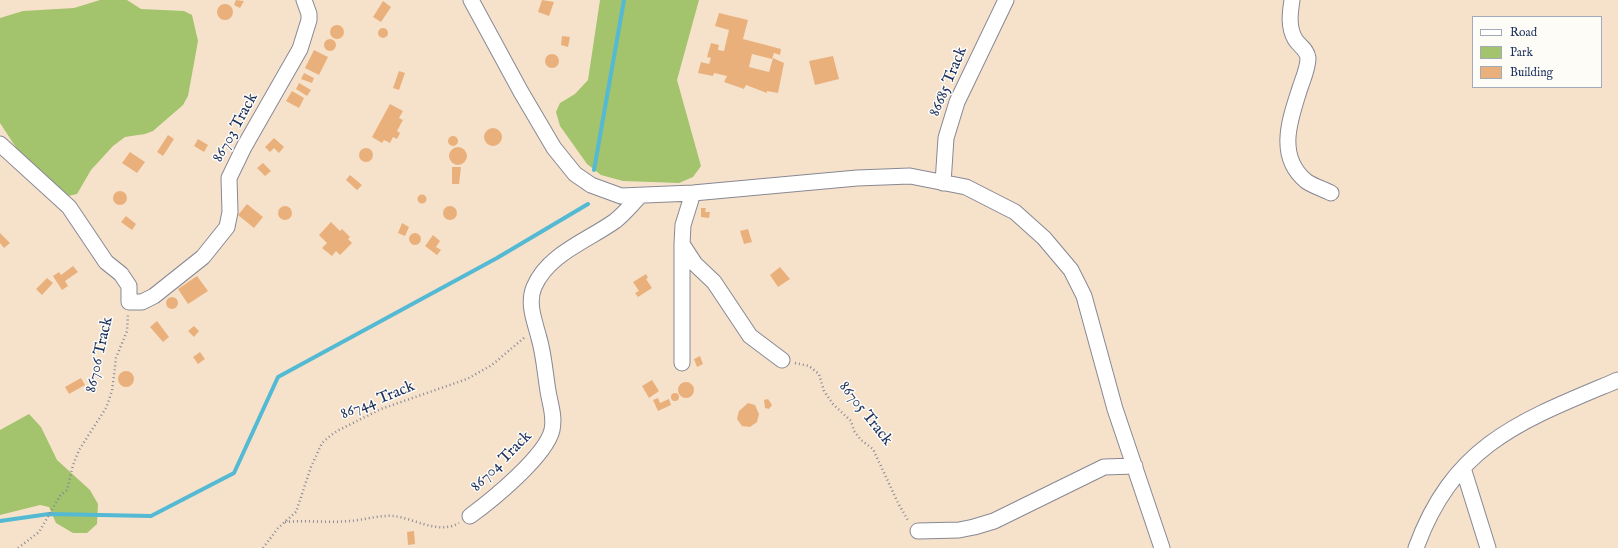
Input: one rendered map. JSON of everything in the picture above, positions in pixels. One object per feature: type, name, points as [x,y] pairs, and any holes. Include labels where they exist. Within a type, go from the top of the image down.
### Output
[{"type":"street","name":"86703 Track","points":[[129,302],[142,302],[154,296],[203,257],[227,228],[230,212],[229,178],[244,147],[300,49],[309,20],[309,14],[304,0]]},
{"type":"street","points":[[471,0],[521,92],[554,148],[575,174],[591,185],[621,196],[640,196],[693,193],[857,178],[910,176],[966,187],[1015,212],[1044,238],[1071,270],[1084,296],[1115,410],[1162,548]]},
{"type":"street","points":[[479,15],[484,0]]},
{"type":"street","name":"86685 Track","points":[[943,183],[946,138],[956,102],[1006,0]]},
{"type":"street","points":[[1292,0],[1290,28],[1295,39],[1306,51],[1308,62],[1291,118],[1287,141],[1289,156],[1296,170],[1307,181],[1331,193]]},
{"type":"street","name":"86706 Track","points":[[0,144],[69,207],[106,262],[122,274],[129,286],[129,302]]},
{"type":"street","points":[[682,363],[683,225],[693,193]]},
{"type":"street","name":"86704 Track","points":[[470,516],[487,503],[539,454],[552,431],[553,412],[532,310],[531,297],[534,287],[550,265],[561,255],[615,221],[640,196]]},
{"type":"street","points":[[682,244],[695,264],[714,282],[750,336],[782,360]]},
{"type":"street","points":[[1416,548],[1422,530],[1439,500],[1463,468],[1481,450],[1508,430],[1541,413],[1618,380]]},
{"type":"street","points":[[918,531],[959,530],[974,527],[994,521],[1104,467],[1135,466]]},
{"type":"street","points":[[1463,468],[1488,548]]},
{"type":"path","name":"86706 Track","points":[[18,548],[39,532],[60,496],[67,490],[73,465],[79,450],[106,408],[112,391],[116,358],[127,331],[129,302]]},
{"type":"path","name":"86744 Track","points":[[263,548],[278,528],[296,512],[311,467],[322,443],[337,431],[381,409],[467,379],[492,365],[505,353],[521,342],[527,332]]},
{"type":"path","name":"86705 Track","points":[[782,360],[809,366],[819,374],[824,391],[834,404],[851,421],[854,431],[861,440],[873,449],[906,519],[918,531]]},
{"type":"path","name":"86704 Track","points":[[285,522],[349,521],[392,516],[424,525],[453,526],[470,516]]},
{"type":"green space","points":[[100,0],[127,0],[141,9],[184,11],[192,15],[198,41],[188,96],[183,105],[153,131],[145,134],[125,137],[113,146],[91,170],[77,194],[68,196],[59,190],[46,175],[17,149],[0,123],[0,18],[23,11],[74,8]]},
{"type":"green space","points":[[600,0],[699,0],[677,80],[701,166],[693,177],[679,183],[623,181],[601,175],[587,164],[560,126],[556,112],[560,103],[575,94],[588,80]]},
{"type":"green space","points":[[29,414],[41,427],[57,460],[90,490],[98,504],[97,524],[87,533],[73,533],[56,523],[49,507],[40,505],[0,515],[0,430]]},
{"type":"building","points":[[236,0],[244,1],[240,8],[234,5]]},
{"type":"building","points":[[542,0],[554,2],[549,16],[538,12]]},
{"type":"building","points":[[383,1],[391,7],[381,22],[373,17]]},
{"type":"building","points":[[222,4],[228,4],[233,9],[231,18],[228,20],[222,20],[217,15],[217,9]]},
{"type":"building","points":[[719,13],[748,20],[743,39],[781,49],[780,55],[774,53],[772,59],[752,54],[749,67],[769,72],[773,58],[784,63],[778,93],[767,91],[767,93],[746,85],[744,89],[724,82],[727,76],[714,73],[713,76],[698,73],[701,62],[709,64],[711,58],[707,57],[711,43],[719,45],[718,50],[724,51],[729,30],[715,26]]},
{"type":"building","points":[[334,25],[340,25],[344,29],[344,35],[340,39],[334,39],[330,35],[330,29]]},
{"type":"building","points":[[381,28],[385,28],[387,29],[387,37],[381,38],[378,35],[378,31]]},
{"type":"building","points":[[562,36],[570,37],[568,47],[561,45]]},
{"type":"building","points":[[328,39],[332,39],[336,45],[332,51],[328,51],[324,47],[324,43]]},
{"type":"building","points":[[314,50],[328,57],[319,75],[305,68]]},
{"type":"building","points":[[552,54],[557,56],[559,61],[557,66],[552,68],[547,66],[545,61],[547,56]]},
{"type":"building","points":[[833,56],[839,79],[815,85],[809,61]]},
{"type":"building","points":[[399,71],[405,73],[399,90],[393,88]]},
{"type":"building","points":[[304,73],[314,78],[312,83],[301,79]]},
{"type":"building","points":[[299,83],[311,90],[307,96],[296,89]]},
{"type":"building","points":[[292,91],[304,98],[299,108],[286,101]]},
{"type":"building","points":[[390,104],[403,111],[399,118],[403,120],[397,131],[400,133],[397,139],[393,137],[390,143],[384,140],[382,143],[372,137]]},
{"type":"building","points":[[493,128],[499,131],[502,137],[499,143],[493,146],[487,143],[484,137],[487,131]]},
{"type":"building","points":[[168,135],[174,139],[163,156],[157,152]]},
{"type":"building","points":[[453,136],[458,141],[453,146],[448,141]]},
{"type":"building","points":[[274,138],[284,147],[279,153],[274,148],[270,152],[265,147]]},
{"type":"building","points":[[198,139],[208,145],[204,152],[194,146]]},
{"type":"building","points":[[458,147],[464,150],[467,156],[464,162],[458,165],[452,162],[449,156],[452,150]]},
{"type":"building","points":[[366,148],[371,150],[373,155],[371,160],[366,162],[361,160],[359,155],[361,150]]},
{"type":"building","points":[[130,152],[145,162],[137,173],[122,163]]},
{"type":"building","points":[[263,163],[271,171],[265,176],[257,168]]},
{"type":"building","points":[[452,167],[461,167],[459,184],[452,184]]},
{"type":"building","points":[[350,175],[362,185],[357,190],[346,180]]},
{"type":"building","points":[[120,191],[125,193],[127,198],[125,203],[120,205],[115,203],[113,198],[115,193]]},
{"type":"building","points":[[422,194],[427,199],[422,204],[417,199]]},
{"type":"building","points":[[247,204],[263,217],[254,228],[238,215]]},
{"type":"building","points":[[285,206],[290,208],[292,213],[290,218],[285,220],[280,218],[278,213],[280,208]]},
{"type":"building","points":[[450,206],[455,208],[457,213],[455,218],[450,220],[445,218],[443,213],[445,208]]},
{"type":"building","points":[[701,208],[706,208],[705,212],[710,212],[709,218],[701,217]]},
{"type":"building","points":[[126,216],[136,224],[132,230],[121,222]]},
{"type":"building","points":[[331,222],[340,231],[342,229],[350,237],[348,239],[352,243],[340,255],[336,251],[332,256],[322,248],[327,243],[319,235]]},
{"type":"building","points":[[402,223],[409,227],[405,236],[398,233]]},
{"type":"building","points":[[748,229],[752,242],[744,244],[740,231]]},
{"type":"building","points":[[0,233],[10,243],[4,248],[0,243]]},
{"type":"building","points":[[413,233],[417,233],[421,239],[417,245],[413,245],[409,241],[409,237]]},
{"type":"building","points":[[433,235],[440,241],[436,247],[441,250],[437,255],[425,246]]},
{"type":"building","points":[[73,266],[78,272],[65,281],[68,286],[62,290],[53,276],[59,272],[61,275]]},
{"type":"building","points":[[780,267],[790,279],[778,287],[770,275]]},
{"type":"building","points":[[646,274],[648,278],[646,279],[652,288],[638,297],[635,293],[639,291],[633,282]]},
{"type":"building","points":[[197,276],[208,291],[188,304],[178,289]]},
{"type":"building","points":[[47,278],[53,283],[42,295],[36,289]]},
{"type":"building","points":[[170,297],[174,297],[178,303],[174,309],[170,309],[166,305],[166,301]]},
{"type":"building","points":[[157,321],[169,337],[163,342],[150,327]]},
{"type":"building","points":[[194,326],[199,331],[194,337],[188,331]]},
{"type":"building","points":[[200,352],[205,359],[198,364],[193,357]]},
{"type":"building","points":[[700,356],[703,364],[697,367],[694,359]]},
{"type":"building","points":[[126,371],[133,376],[134,379],[129,386],[126,387],[119,382],[118,379],[123,372]]},
{"type":"building","points":[[81,378],[85,385],[69,394],[65,387]]},
{"type":"building","points":[[652,380],[659,391],[649,398],[642,386]]},
{"type":"building","points":[[686,382],[692,384],[694,390],[692,396],[686,398],[680,396],[678,390],[680,384]]},
{"type":"building","points":[[675,393],[678,394],[678,400],[675,401],[672,400],[671,397],[672,394]]},
{"type":"building","points":[[658,398],[660,403],[669,399],[671,405],[658,411],[653,400]]},
{"type":"building","points":[[768,399],[772,405],[769,409],[765,408],[764,400]]},
{"type":"building","points":[[748,403],[755,405],[759,414],[757,422],[750,427],[742,426],[737,419],[739,411]]},
{"type":"building","points":[[414,531],[415,544],[408,545],[407,532]]},
{"type":"waterway","points":[[594,170],[624,0]]},
{"type":"waterway","points":[[0,521],[49,514],[151,516],[234,473],[278,377],[497,258],[588,204]]}]
